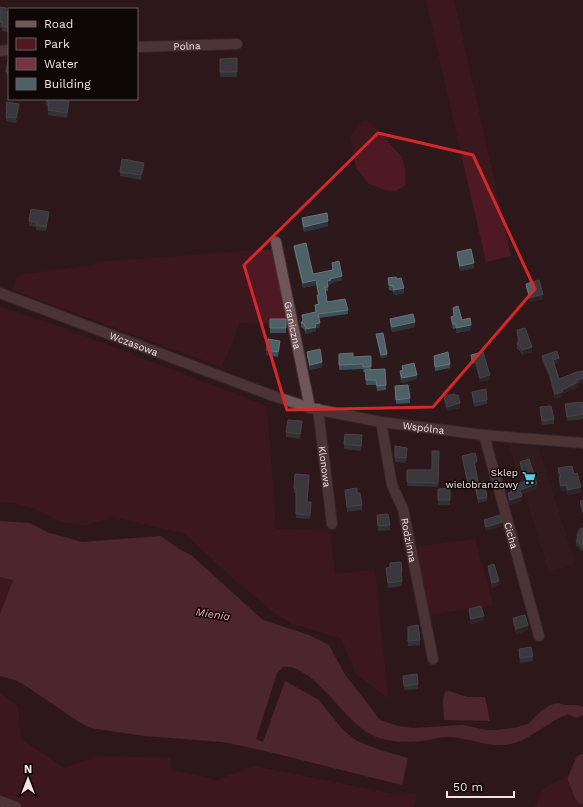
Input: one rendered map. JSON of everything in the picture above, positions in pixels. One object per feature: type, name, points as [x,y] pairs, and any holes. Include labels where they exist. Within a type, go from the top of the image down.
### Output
[{"type":"street","name":"Polna","points":[[138,47],[237,44]]},
{"type":"street","name":"Graniczna","points":[[276,242],[314,408]]},
{"type":"street","name":"Wczasowa","points":[[0,293],[268,394]]},
{"type":"street","name":"Wspólna","points":[[268,394],[314,408],[381,422],[484,435],[583,443]]},
{"type":"street","name":"Klonowa","points":[[314,408],[332,524]]},
{"type":"street","name":"Rodzinna","points":[[381,422],[392,485],[403,509],[432,660]]},
{"type":"street","name":"Cicha","points":[[484,435],[539,636]]},
{"type":"street","points":[[0,801],[16,807]]},
{"type":"highlighted area","points":[[378,133],[473,155],[535,289],[433,407],[287,410],[244,265]]},
{"type":"shaded area","points":[[509,444],[538,447],[575,563],[549,572]]},
{"type":"green space","points":[[426,0],[454,0],[511,256],[486,262]]},
{"type":"green space","points":[[365,120],[371,123],[402,157],[405,169],[405,186],[395,191],[385,190],[369,184],[356,168],[351,137],[358,124]]},
{"type":"green space","points":[[274,249],[289,324],[240,323],[222,367],[12,290],[17,275],[95,265],[96,262]]},
{"type":"green space","points":[[0,307],[61,327],[267,406],[276,529],[330,530],[335,574],[375,570],[388,698],[356,674],[341,638],[292,624],[279,616],[236,581],[184,533],[112,517],[86,525],[61,522],[33,508],[18,504],[0,502]]},
{"type":"green space","points":[[475,539],[493,605],[427,615],[414,547]]},
{"type":"green space","points":[[0,577],[13,579],[0,614]]},
{"type":"green space","points":[[0,693],[18,706],[21,739],[64,768],[98,756],[170,758],[171,770],[217,780],[254,766],[393,794],[417,794],[413,807],[0,807]]},
{"type":"green space","points":[[567,776],[583,807],[535,807],[543,789]]},
{"type":"water","name":"Mienia","points":[[0,521],[30,523],[47,532],[82,542],[161,536],[179,549],[191,555],[263,620],[309,635],[329,645],[344,673],[380,720],[398,726],[413,728],[463,725],[487,730],[514,728],[528,724],[541,711],[550,705],[558,703],[583,707],[583,715],[576,718],[568,714],[522,740],[506,745],[489,744],[446,737],[414,742],[392,741],[379,738],[361,728],[317,683],[305,674],[294,668],[283,667],[277,673],[256,739],[263,742],[285,681],[319,700],[342,729],[357,741],[380,750],[408,758],[402,785],[223,742],[144,736],[91,728],[79,722],[26,686],[15,680],[0,676],[0,614],[13,580],[0,577]]},
{"type":"water","points":[[449,691],[467,697],[485,697],[490,721],[444,720],[443,700],[445,692]]},
{"type":"building","points":[[0,7],[6,8],[6,12],[8,12],[8,27],[2,26],[3,23],[0,22]]},
{"type":"building","points":[[237,58],[237,72],[220,72],[220,59]]},
{"type":"building","points":[[8,61],[8,72],[6,72]]},
{"type":"building","points":[[46,101],[69,101],[67,113],[48,110],[49,102]]},
{"type":"building","points":[[7,102],[19,104],[16,118],[6,117]]},
{"type":"building","points":[[122,159],[144,163],[141,175],[120,172]]},
{"type":"building","points":[[31,209],[49,212],[46,227],[36,225],[37,222],[29,221]]},
{"type":"building","points":[[327,213],[328,221],[304,227],[302,218]]},
{"type":"building","points":[[306,243],[313,274],[333,270],[332,263],[339,261],[342,276],[327,281],[328,287],[325,287],[327,302],[345,299],[348,310],[318,314],[320,323],[315,324],[316,327],[306,329],[304,324],[301,323],[303,320],[302,315],[316,312],[315,305],[319,304],[317,295],[319,295],[316,280],[303,283],[294,246]]},
{"type":"building","points":[[471,249],[474,263],[460,266],[457,252]]},
{"type":"building","points":[[396,277],[397,279],[401,278],[404,288],[394,290],[393,286],[389,285],[388,278]]},
{"type":"building","points":[[539,280],[543,294],[530,298],[526,284]]},
{"type":"building","points":[[458,306],[462,320],[470,318],[471,325],[456,328],[456,324],[453,324],[451,317],[454,316],[453,308]]},
{"type":"building","points":[[413,314],[415,322],[392,327],[390,319]]},
{"type":"building","points":[[270,319],[286,319],[286,328],[270,328]]},
{"type":"building","points":[[525,328],[532,347],[522,350],[517,344],[519,340],[517,330]]},
{"type":"building","points":[[383,333],[387,354],[381,355],[376,334]]},
{"type":"building","points":[[268,339],[280,341],[278,352],[266,350]]},
{"type":"building","points":[[320,349],[322,362],[310,365],[307,352]]},
{"type":"building","points":[[557,351],[559,358],[553,360],[559,379],[583,371],[583,378],[577,380],[578,382],[562,390],[562,392],[555,394],[549,371],[542,356]]},
{"type":"building","points":[[448,352],[450,364],[435,367],[434,356]]},
{"type":"building","points":[[483,352],[490,375],[480,378],[476,362],[473,363],[471,355]]},
{"type":"building","points":[[353,353],[353,357],[371,356],[371,367],[363,367],[363,364],[339,365],[339,354]]},
{"type":"building","points":[[414,363],[417,375],[402,378],[400,371],[403,370],[402,366]]},
{"type":"building","points":[[385,369],[386,385],[377,386],[376,380],[366,380],[365,370]]},
{"type":"building","points":[[408,385],[410,398],[396,400],[395,386]]},
{"type":"building","points":[[486,389],[487,400],[474,402],[472,392]]},
{"type":"building","points":[[455,394],[455,396],[458,395],[460,403],[447,407],[444,396]]},
{"type":"building","points":[[582,402],[583,414],[567,417],[565,404]]},
{"type":"building","points":[[551,406],[554,419],[542,421],[540,407]]},
{"type":"building","points":[[288,420],[302,421],[300,434],[286,432]]},
{"type":"building","points":[[345,434],[362,435],[361,446],[344,444]]},
{"type":"building","points":[[395,446],[407,448],[406,458],[395,457]]},
{"type":"building","points":[[432,451],[439,451],[438,483],[407,482],[407,470],[432,470]]},
{"type":"building","points":[[475,453],[477,461],[474,461],[478,482],[468,484],[462,456]]},
{"type":"building","points":[[529,459],[537,484],[520,490],[522,496],[510,500],[508,493],[512,492],[510,486],[526,481],[520,462]]},
{"type":"building","points":[[572,466],[574,474],[577,473],[581,487],[568,490],[566,485],[561,486],[559,477],[561,477],[558,468]]},
{"type":"building","points":[[295,474],[309,475],[307,502],[311,502],[310,515],[296,514],[296,488],[294,488]]},
{"type":"building","points":[[484,481],[487,497],[478,499],[475,484]]},
{"type":"building","points":[[357,488],[357,493],[360,493],[362,505],[347,507],[345,490]]},
{"type":"building","points":[[450,488],[450,500],[438,500],[438,489]]},
{"type":"building","points":[[583,500],[583,510],[580,501]]},
{"type":"building","points":[[388,514],[390,525],[378,526],[377,515]]},
{"type":"building","points":[[500,515],[502,522],[486,527],[484,520]]},
{"type":"building","points":[[583,528],[583,547],[576,541],[580,529]]},
{"type":"building","points":[[401,562],[402,581],[388,583],[386,568],[390,567],[390,563]]},
{"type":"building","points":[[494,564],[499,581],[492,583],[488,566]]},
{"type":"building","points":[[481,606],[484,616],[471,619],[469,609]]},
{"type":"building","points":[[525,615],[528,625],[516,629],[513,618]]},
{"type":"building","points":[[418,625],[420,640],[408,641],[408,627]]},
{"type":"building","points":[[531,647],[533,656],[520,658],[519,649]]},
{"type":"building","points":[[417,674],[418,684],[404,686],[403,676]]},
{"type":"waterway","points":[[583,762],[576,779],[583,796]]},
{"type":"place","name":"Sklep wielobranżowy","points":[[529,478]]}]
